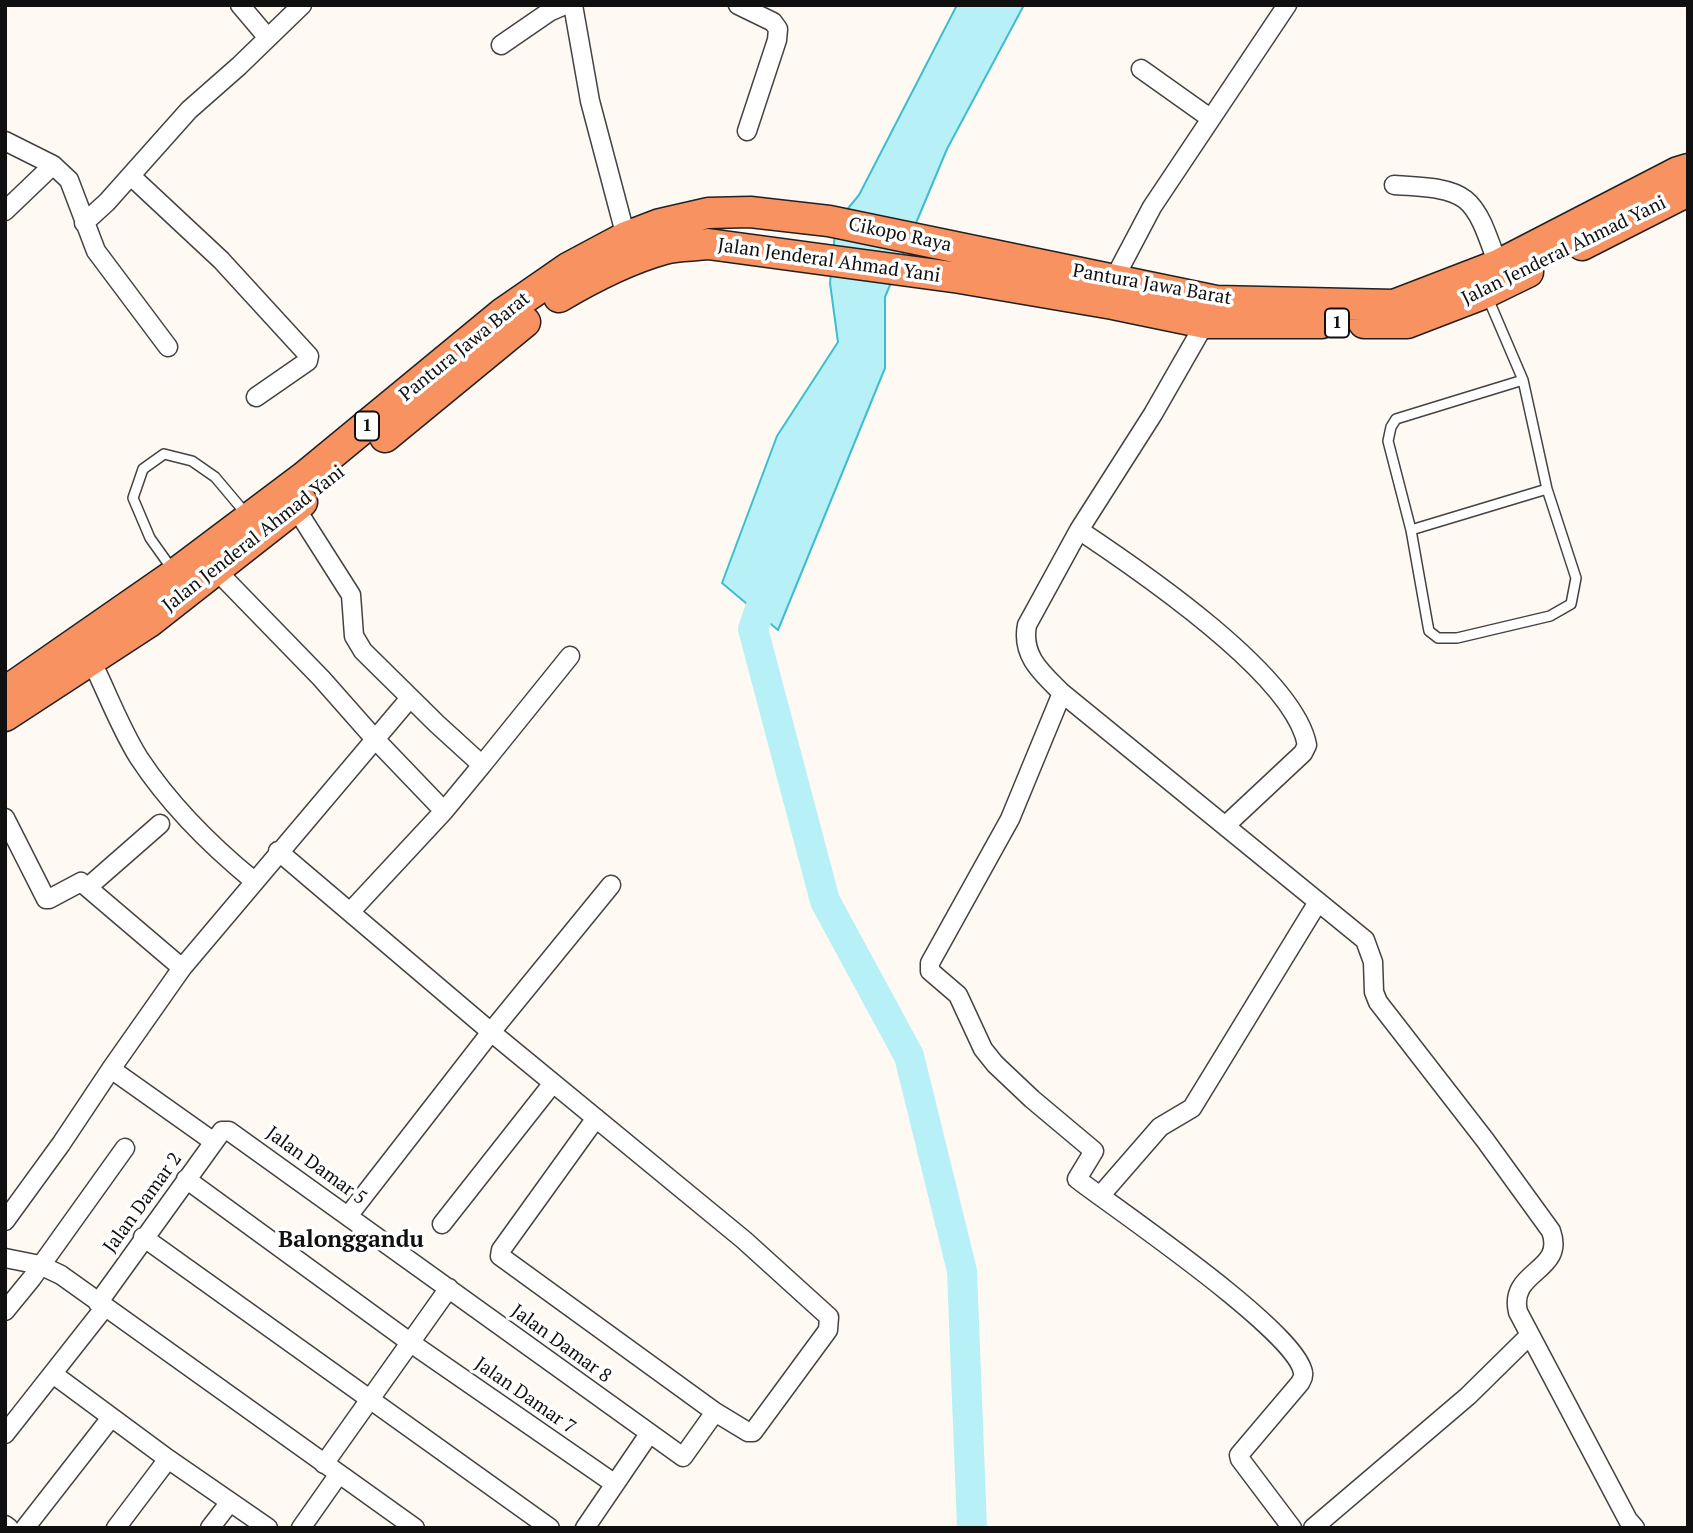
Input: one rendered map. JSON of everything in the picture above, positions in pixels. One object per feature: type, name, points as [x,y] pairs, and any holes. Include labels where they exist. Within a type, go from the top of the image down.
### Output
[{"type":"highway","name":"Pantura Jawa Barat","points":[[1048,266],[1113,291],[1210,312],[1394,305],[1498,265],[1688,169]]},
{"type":"highway","name":"Jalan Jenderal Ahmad Yani","points":[[1210,312],[1407,323],[1485,293],[1688,191]]},
{"type":"highway","name":"Pantura Jawa Barat","points":[[5,692],[182,582],[255,525],[323,462],[503,313],[568,268],[626,237],[660,223],[708,213],[750,212]]},
{"type":"highway","name":"Cikopo Raya","points":[[750,212],[829,221],[1048,266]]},
{"type":"highway","name":"Jalan Jenderal Ahmad Yani","points":[[5,716],[149,622],[182,582],[216,570],[255,525],[295,507],[415,414],[526,320],[583,283],[666,248],[708,244],[740,247],[960,278],[1113,291]]},
{"type":"street","points":[[240,5],[268,38]]},
{"type":"street","points":[[84,223],[131,176],[190,110],[302,5]]},
{"type":"street","points":[[501,45],[549,12],[565,5]]},
{"type":"street","points":[[573,5],[590,101],[626,237]]},
{"type":"street","points":[[738,5],[773,22],[778,29],[777,40],[747,131]]},
{"type":"street","points":[[1113,291],[1152,207],[1287,5]]},
{"type":"street","points":[[1141,69],[1210,118]]},
{"type":"street","points":[[5,141],[52,165],[69,180],[96,251],[168,347]]},
{"type":"street","points":[[5,211],[52,165]]},
{"type":"street","points":[[131,176],[221,260],[309,356],[308,361],[256,397]]},
{"type":"street","points":[[1394,185],[1435,187],[1458,193],[1472,206],[1483,223],[1498,265]]},
{"type":"street","points":[[1210,312],[1153,414],[1079,530],[1027,625],[1025,637],[1034,664],[1062,693],[1365,940],[1373,962],[1374,992],[1378,1002],[1492,1149],[1550,1231],[1555,1243],[1554,1250],[1516,1294],[1518,1312],[1628,1520],[1635,1528]]},
{"type":"street","points":[[295,507],[351,595],[354,636],[363,652],[482,765]]},
{"type":"street","points":[[1079,530],[1124,560],[1188,609],[1250,662],[1273,683],[1300,724],[1307,745],[1303,753],[1225,826]]},
{"type":"street","points":[[216,570],[444,811]]},
{"type":"street","points":[[352,911],[444,811],[570,656]]},
{"type":"street","points":[[91,660],[138,757],[197,831],[254,881]]},
{"type":"street","points":[[1062,693],[1010,819],[929,966],[932,972],[958,995],[983,1049],[995,1064],[1094,1151],[1076,1178],[1255,1312],[1301,1367],[1303,1375],[1300,1383],[1239,1455],[1292,1528]]},
{"type":"street","points":[[5,1221],[182,968],[278,851],[410,698]]},
{"type":"street","points":[[5,818],[46,899],[77,882],[88,887],[182,968]]},
{"type":"street","points":[[88,887],[160,824]]},
{"type":"street","points":[[278,851],[352,911],[491,1032],[596,1118],[744,1240],[829,1317],[828,1330],[753,1432],[748,1432],[715,1412],[500,1255],[596,1118]]},
{"type":"street","points":[[348,1216],[491,1032],[611,885]]},
{"type":"street","points":[[1100,1196],[1160,1127],[1192,1108],[1318,902]]},
{"type":"street","name":"Jalan Damar 5","points":[[111,1069],[219,1136],[232,1133],[449,1288]]},
{"type":"street","points":[[442,1224],[553,1083]]},
{"type":"street","name":"Jalan Damar 2","points":[[5,1434],[53,1374],[102,1305],[144,1237],[219,1136]]},
{"type":"street","points":[[5,1311],[125,1148]]},
{"type":"street","name":"Jalan Damar 7","points":[[186,1179],[411,1343],[615,1484]]},
{"type":"street","points":[[144,1237],[551,1528]]},
{"type":"street","points":[[5,1258],[40,1265],[61,1275],[415,1528]]},
{"type":"street","points":[[324,1464],[449,1288]]},
{"type":"street","name":"Jalan Damar 8","points":[[449,1288],[684,1457],[715,1412]]},
{"type":"street","points":[[1313,1528],[1458,1404],[1530,1335]]},
{"type":"street","points":[[53,1374],[167,1460],[268,1528]]},
{"type":"street","points":[[24,1528],[110,1419]]},
{"type":"street","points":[[585,1528],[649,1434]]},
{"type":"street","points":[[116,1528],[167,1460]]},
{"type":"street","points":[[301,1528],[339,1474]]},
{"type":"street","points":[[210,1528],[230,1502]]},
{"type":"lane","points":[[1485,293],[1522,380],[1547,489],[1576,578],[1571,604],[1549,616],[1457,638],[1438,638],[1428,626],[1411,530],[1388,441],[1391,427],[1396,419],[1522,380]]},
{"type":"lane","points":[[182,582],[150,538],[133,498],[143,470],[164,454],[192,461],[215,477],[255,525]]},
{"type":"lane","points":[[1411,530],[1547,489]]},
{"type":"water","points":[[957,5],[1024,5],[947,149],[885,297],[885,368],[778,630],[722,583],[777,436],[838,342],[830,283],[836,223],[859,195]]},
{"type":"waterway","points":[[772,575],[753,629],[825,901],[909,1056],[962,1271],[972,1528]]},
{"type":"district","name":"Balonggandu","points":[[351,1240]]}]
